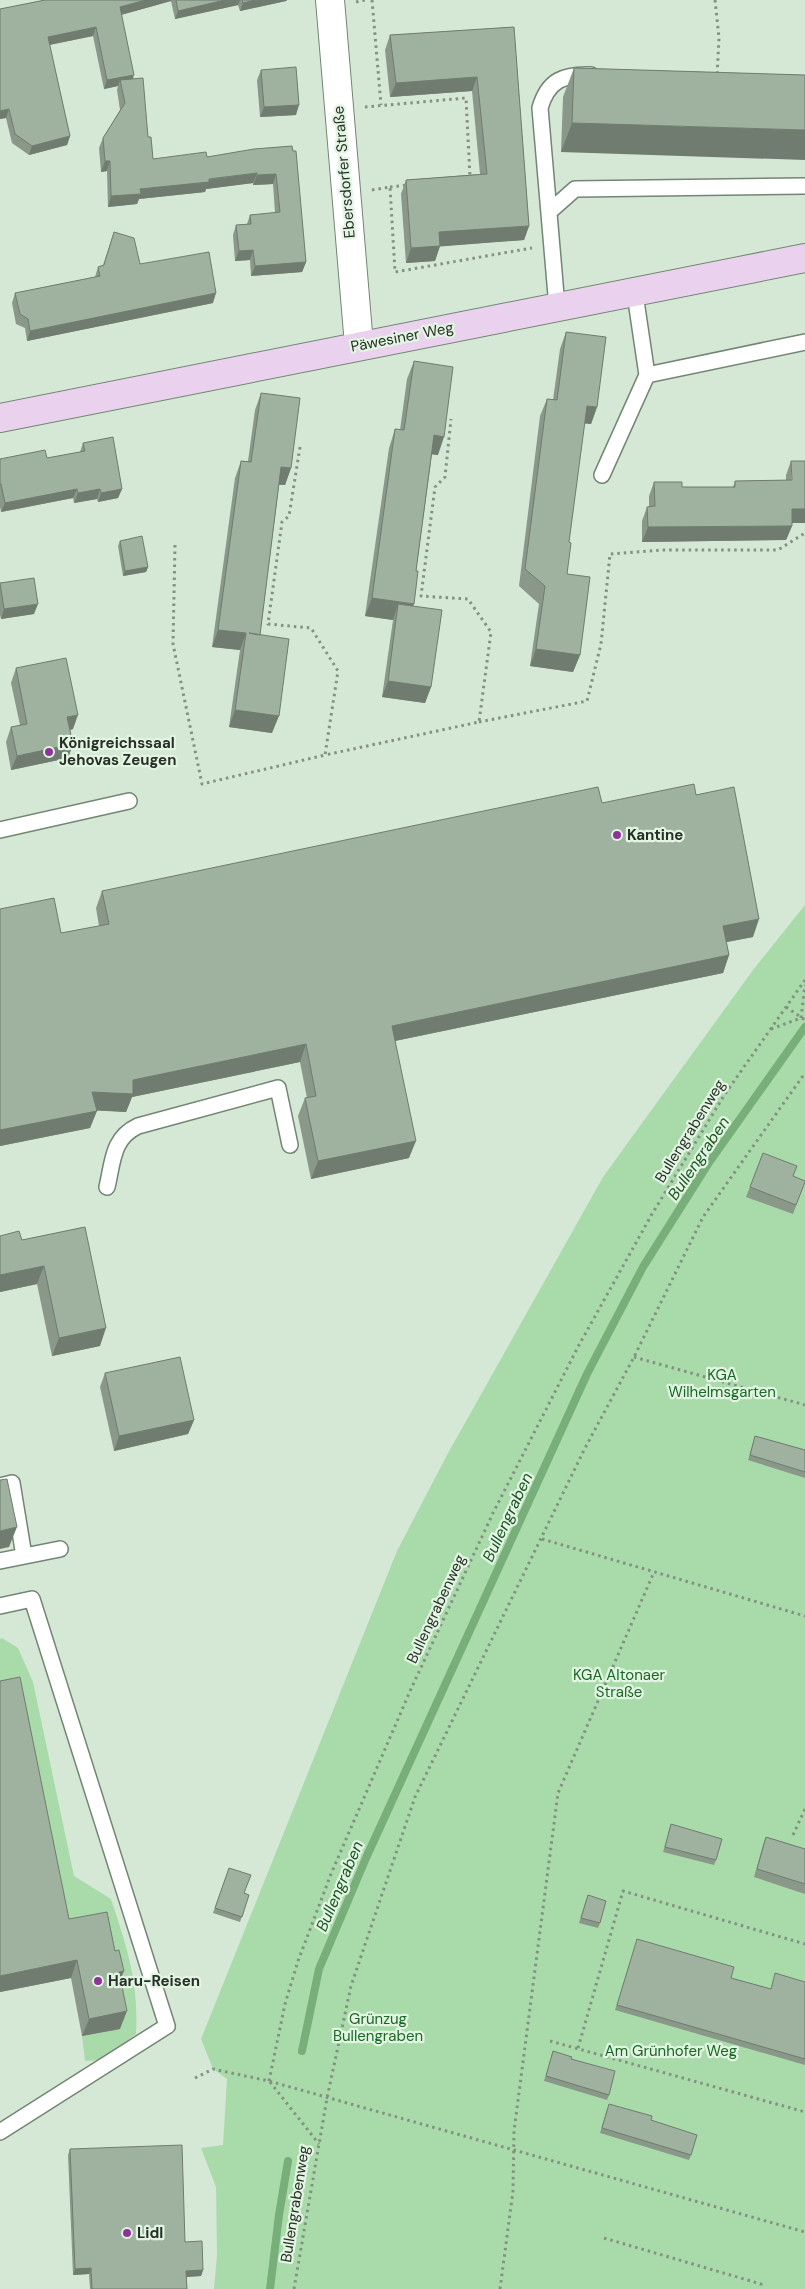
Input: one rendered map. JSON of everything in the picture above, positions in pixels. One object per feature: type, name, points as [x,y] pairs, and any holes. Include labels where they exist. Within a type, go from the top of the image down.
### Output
[{"type":"street","name":"Ebersdorfer Straße","points":[[342,1],[359,345]]},
{"type":"street","name":"Päwesiner Weg","points":[[0,418],[359,345],[634,294],[805,258]]},
{"type":"lane","points":[[557,307],[540,108],[544,93],[559,79],[576,75],[604,76]]},
{"type":"lane","points":[[548,212],[574,189],[805,186]]},
{"type":"lane","points":[[602,476],[647,375],[634,294]]},
{"type":"lane","points":[[647,375],[805,342]]},
{"type":"lane","points":[[0,830],[129,801]]},
{"type":"lane","points":[[107,1187],[119,1139],[126,1132],[138,1126],[278,1088],[290,1145]]},
{"type":"lane","points":[[0,1486],[12,1483],[24,1556]]},
{"type":"lane","points":[[0,1561],[60,1549]]},
{"type":"lane","points":[[0,1606],[32,1599],[167,2026],[0,2132]]},
{"type":"path","points":[[342,1],[365,0]]},
{"type":"path","points":[[372,0],[381,105]]},
{"type":"path","points":[[715,0],[719,38],[717,80]]},
{"type":"path","points":[[364,107],[466,98],[471,177],[462,178]]},
{"type":"path","points":[[372,190],[417,184]]},
{"type":"path","points":[[390,187],[395,272],[552,245]]},
{"type":"path","points":[[451,419],[445,477],[435,488],[421,596],[468,599],[491,632],[479,722]]},
{"type":"path","points":[[300,447],[290,516],[282,522],[268,624],[311,628],[338,671],[325,755]]},
{"type":"path","points":[[176,545],[173,644],[202,784],[325,755],[587,701],[601,644],[610,554],[662,550],[778,550],[805,533]]},
{"type":"path","name":"Bullengrabenweg","points":[[294,2289],[320,2144],[269,2081],[285,2004],[298,1961],[332,1874],[411,1689],[493,1513],[579,1345],[652,1214],[725,1094],[805,980]]},
{"type":"path","points":[[803,1019],[805,984]]},
{"type":"path","points":[[786,1007],[803,1019]]},
{"type":"path","points":[[770,1030],[803,1019]]},
{"type":"path","points":[[320,2144],[327,2098],[350,1986],[415,1797],[585,1448],[634,1356],[703,1217],[805,1073]]},
{"type":"path","points":[[634,1356],[805,1405]]},
{"type":"path","points":[[542,1539],[805,1616]]},
{"type":"path","points":[[500,2289],[513,2191],[514,2131],[558,1793],[654,1572]]},
{"type":"path","points":[[793,1834],[805,1809]]},
{"type":"path","points":[[578,2048],[623,1891],[805,1944]]},
{"type":"path","points":[[550,2041],[805,2112]]},
{"type":"path","points":[[196,2078],[213,2069],[269,2081],[805,2232]]},
{"type":"path","points":[[604,2238],[761,2284],[761,2289]]},
{"type":"green space","points":[[805,905],[805,2289],[214,2289],[217,2255],[216,2187],[201,2148],[223,2145],[227,2079],[213,2069],[201,2039],[397,1551],[447,1455],[603,1177],[753,970]]},
{"type":"green space","points":[[2,1638],[18,1648],[33,1682],[74,1876],[111,1899],[131,1965],[136,1998],[136,2034],[103,2060],[85,2061],[82,2036],[120,2029],[63,1937],[0,1697],[0,1639]]},
{"type":"building","points":[[45,0],[146,0],[120,7],[134,75],[107,80],[96,27],[48,37],[70,136],[32,146],[15,134],[9,109],[0,111],[0,9]]},
{"type":"building","points":[[176,0],[225,0],[178,11]]},
{"type":"building","points":[[242,0],[255,0],[243,3]]},
{"type":"building","points":[[514,27],[529,226],[439,232],[440,246],[411,248],[406,180],[487,174],[477,77],[396,83],[390,35]]},
{"type":"building","points":[[296,67],[299,105],[264,107],[261,70]]},
{"type":"building","points":[[574,68],[805,75],[805,130],[572,123]]},
{"type":"building","points":[[143,78],[148,137],[151,137],[153,159],[206,152],[207,157],[254,149],[292,146],[293,151],[296,151],[306,262],[255,266],[253,250],[239,251],[236,225],[251,224],[250,215],[280,212],[276,174],[257,175],[257,173],[209,179],[209,182],[140,189],[141,194],[111,196],[110,161],[105,161],[103,138],[125,103],[120,80]]},
{"type":"building","points":[[114,232],[134,238],[140,264],[209,252],[216,293],[30,331],[28,319],[20,314],[15,293],[100,276],[98,267],[104,265]]},
{"type":"building","points":[[566,332],[606,337],[597,407],[587,406],[569,542],[571,543],[567,574],[590,577],[580,655],[536,649],[545,586],[525,569],[547,399],[557,400]]},
{"type":"building","points":[[414,361],[453,367],[444,437],[434,435],[416,571],[418,571],[414,604],[372,598],[395,429],[404,430]]},
{"type":"building","points":[[261,393],[300,398],[291,468],[281,467],[260,635],[289,639],[279,716],[235,710],[246,633],[218,630],[241,461],[251,462]]},
{"type":"building","points":[[113,437],[122,489],[101,493],[100,489],[78,493],[77,489],[5,503],[0,484],[0,459],[45,450],[47,458],[85,451],[83,443]]},
{"type":"building","points":[[791,461],[805,461],[805,509],[792,509],[792,526],[648,527],[647,507],[655,506],[654,482],[682,482],[682,487],[735,487],[735,481],[792,480]]},
{"type":"building","points":[[142,536],[148,567],[125,571],[120,541]]},
{"type":"building","points":[[34,578],[38,604],[4,609],[0,583]]},
{"type":"building","points":[[398,604],[442,610],[431,687],[388,681]]},
{"type":"building","points":[[66,658],[78,715],[67,717],[73,744],[17,756],[11,727],[27,724],[16,668]]},
{"type":"building","points":[[694,784],[696,795],[734,787],[759,919],[723,926],[729,955],[392,1026],[416,1141],[318,1161],[305,1098],[316,1096],[306,1044],[133,1080],[133,1094],[92,1092],[97,1111],[0,1130],[0,909],[54,898],[61,933],[109,924],[102,891],[598,787],[602,803]]},
{"type":"building","points":[[763,1153],[797,1166],[793,1176],[805,1182],[796,1205],[750,1187]]},
{"type":"building","points":[[85,1227],[106,1328],[59,1338],[44,1266],[0,1275],[0,1236],[19,1231],[22,1240]]},
{"type":"building","points":[[180,1357],[194,1420],[119,1436],[105,1373]]},
{"type":"building","points":[[755,1436],[805,1450],[805,1472],[750,1455]]},
{"type":"building","points":[[7,1479],[17,1527],[0,1531],[0,1480]]},
{"type":"building","points":[[20,1677],[69,1919],[107,1912],[115,1951],[119,1950],[124,1971],[119,1972],[127,2011],[89,2019],[77,1960],[0,1976],[0,1681]]},
{"type":"building","points":[[671,1824],[722,1839],[716,1860],[665,1847]]},
{"type":"building","points":[[766,1837],[805,1849],[805,1884],[757,1869]]},
{"type":"building","points":[[229,1868],[251,1875],[244,1893],[249,1895],[242,1917],[215,1908]]},
{"type":"building","points":[[588,1895],[606,1901],[600,1923],[581,1918]]},
{"type":"building","points":[[637,1939],[734,1967],[731,1978],[771,1989],[775,1973],[805,1982],[805,2059],[617,2005]]},
{"type":"building","points":[[553,2051],[572,2057],[571,2059],[615,2071],[609,2095],[546,2076]]},
{"type":"building","points":[[609,2104],[652,2116],[651,2120],[697,2135],[691,2155],[602,2128]]},
{"type":"building","name":"Lidl","points":[[182,2145],[185,2242],[202,2241],[203,2270],[186,2271],[187,2289],[92,2289],[91,2268],[75,2269],[70,2149]]},
{"type":"waterway","name":"Bullengraben","points":[[302,2051],[319,1969],[366,1858],[587,1374],[643,1267],[708,1164],[805,1027]]},
{"type":"waterway","name":"Bullengraben","points":[[270,2289],[288,2161]]},
{"type":"place","name":"Königreichssaal Jehovas Zeugen","points":[[49,752]]},
{"type":"place","name":"Kantine","points":[[617,835]]},
{"type":"place","name":"Haru-Reisen","points":[[98,1981]]},
{"type":"place","name":"Lidl","points":[[127,2233]]},
{"type":"park label","name":"KGA Wilhelmsgarten","points":[[722,1384]]},
{"type":"park label","name":"KGA Altonaer Straße","points":[[619,1684]]},
{"type":"park label","name":"Grünzug Bullengraben","points":[[378,2028]]},
{"type":"park label","name":"Am Grünhofer Weg","points":[[671,2051]]}]
